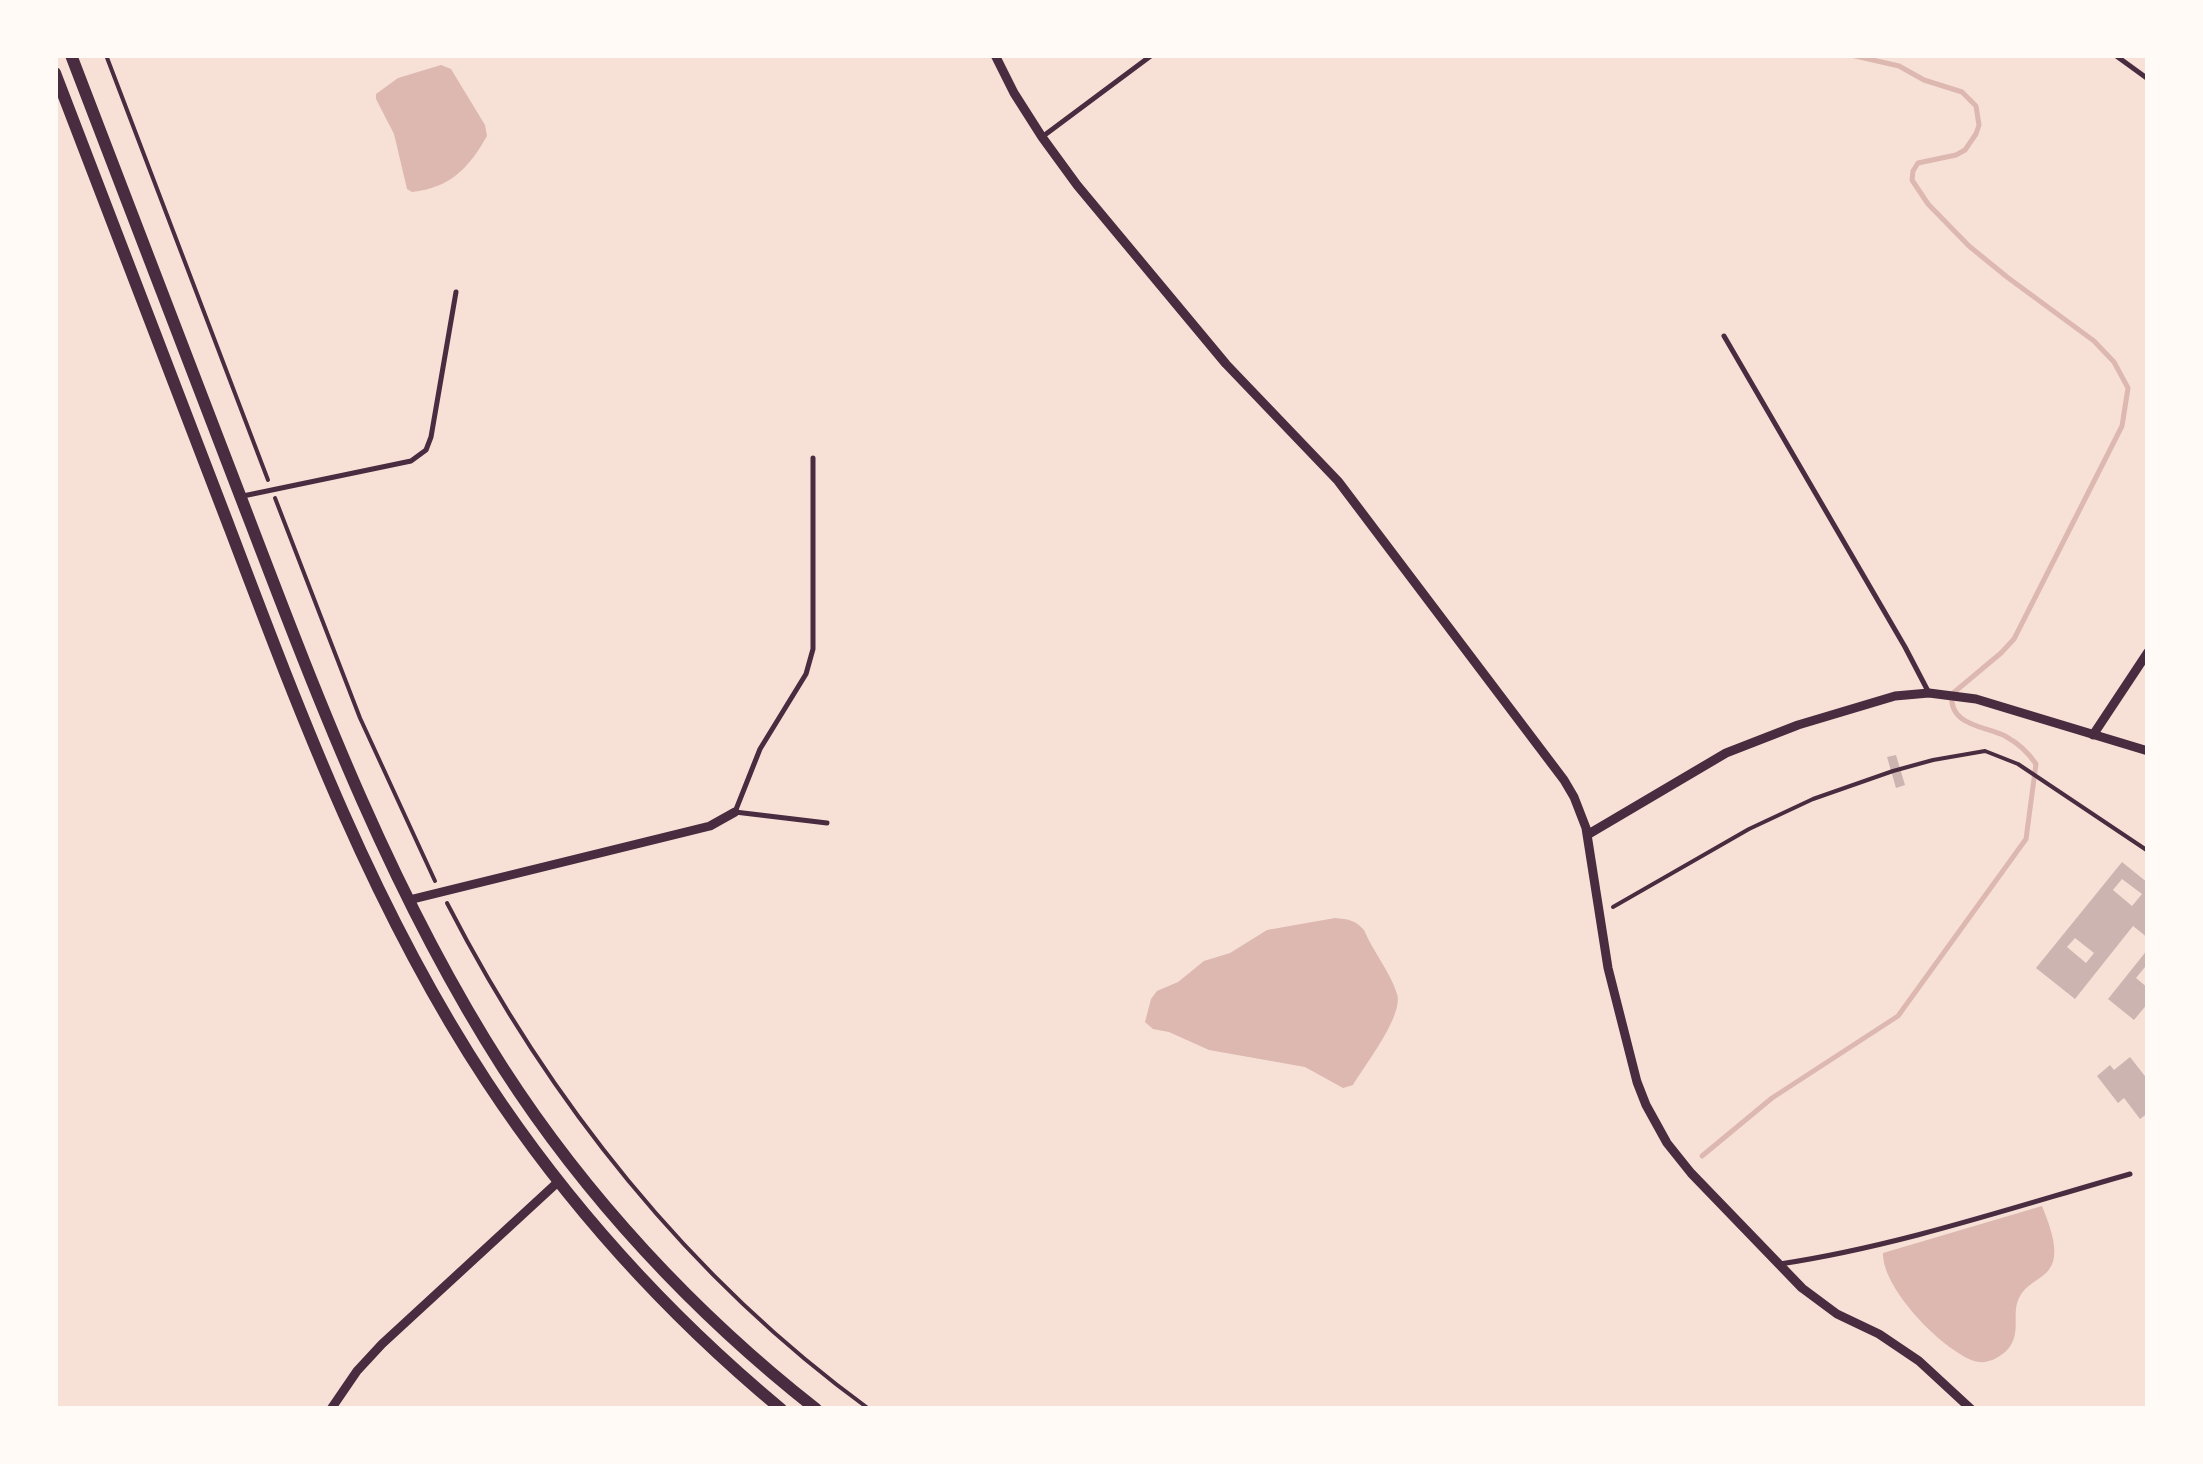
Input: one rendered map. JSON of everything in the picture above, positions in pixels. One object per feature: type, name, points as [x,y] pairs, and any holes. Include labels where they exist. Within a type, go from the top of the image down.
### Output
[{"type":"main road","points":[[71,55],[360,800],[464,1002],[503,1068],[626,1228],[752,1357],[816,1409]]},
{"type":"main road","points":[[55,73],[283,670],[373,877],[445,1013],[485,1080],[558,1180],[610,1242],[693,1331],[781,1409]]},
{"type":"street","points":[[995,55],[1014,93],[1077,185],[1226,364],[1338,482],[1564,780],[1588,834],[1608,968],[1637,1082],[1657,1127],[1678,1158],[1802,1288],[1919,1361],[1971,1409]]},
{"type":"street","points":[[2093,735],[2148,652]]},
{"type":"street","points":[[1588,834],[1726,752],[1895,696],[1928,693],[1976,699],[2148,751]]},
{"type":"street","points":[[409,900],[710,826],[736,812]]},
{"type":"street","points":[[331,1409],[357,1370],[382,1344],[558,1180]]},
{"type":"lane","points":[[1042,137],[1152,55]]},
{"type":"lane","points":[[2115,55],[2148,78]]},
{"type":"lane","points":[[240,496],[411,461],[422,455],[432,437],[456,292]]},
{"type":"lane","points":[[1724,336],[1928,693]]},
{"type":"lane","points":[[813,458],[813,649],[806,674],[760,749],[736,812],[826,823]]},
{"type":"lane","points":[[1777,1264],[1835,1256],[2130,1174]]},
{"type":"path","points":[[106,55],[360,718],[441,892],[492,986],[530,1050],[618,1169],[690,1251],[787,1344],[869,1409]]},
{"type":"path","points":[[1600,915],[1748,829],[1813,798],[1906,767],[1985,751],[2018,764],[2148,851]]},
{"type":"shaded area","points":[[441,65],[451,69],[485,125],[487,136],[473,158],[448,181],[412,192],[407,189],[394,134],[376,94],[398,78]]},
{"type":"shaded area","points":[[1335,918],[1351,921],[1364,930],[1390,977],[1398,1003],[1389,1027],[1353,1085],[1343,1088],[1305,1067],[1209,1050],[1153,1029],[1145,1022],[1157,991],[1178,982],[1204,961],[1230,953],[1267,930]]},
{"type":"shaded area","points":[[2042,1206],[2053,1240],[2052,1265],[2019,1298],[2014,1337],[2008,1349],[1992,1360],[1974,1361],[1946,1344],[1916,1316],[1892,1283],[1883,1253]]},
{"type":"building","points":[[1896,755],[1905,785],[1896,788],[1887,757]]},
{"type":"building","points":[[2122,862],[2148,883],[2148,938],[2133,926],[2075,999],[2036,968]],"holes":[[[2122,879],[2142,894],[2132,906],[2113,890]],[[2075,938],[2094,953],[2086,963],[2067,947]]]},
{"type":"building","points":[[2148,949],[2148,969],[2145,967],[2136,978],[2148,988],[2148,1003],[2134,1020],[2108,999]]},
{"type":"building","points":[[2130,1057],[2148,1080],[2148,1113],[2140,1119],[2124,1098],[2118,1103],[2097,1076],[2110,1065],[2114,1070]]},
{"type":"waterway","points":[[1702,1156],[1772,1098],[1898,1016],[2026,839],[2036,764],[2010,739],[1961,718],[1952,704],[1952,694],[2014,639],[2122,426],[2128,388],[2114,362],[2094,341],[1969,246],[1928,204],[1912,180],[1918,163],[1965,150],[1979,125],[1976,106],[1962,92],[1924,80],[1899,66],[1851,55]]}]
